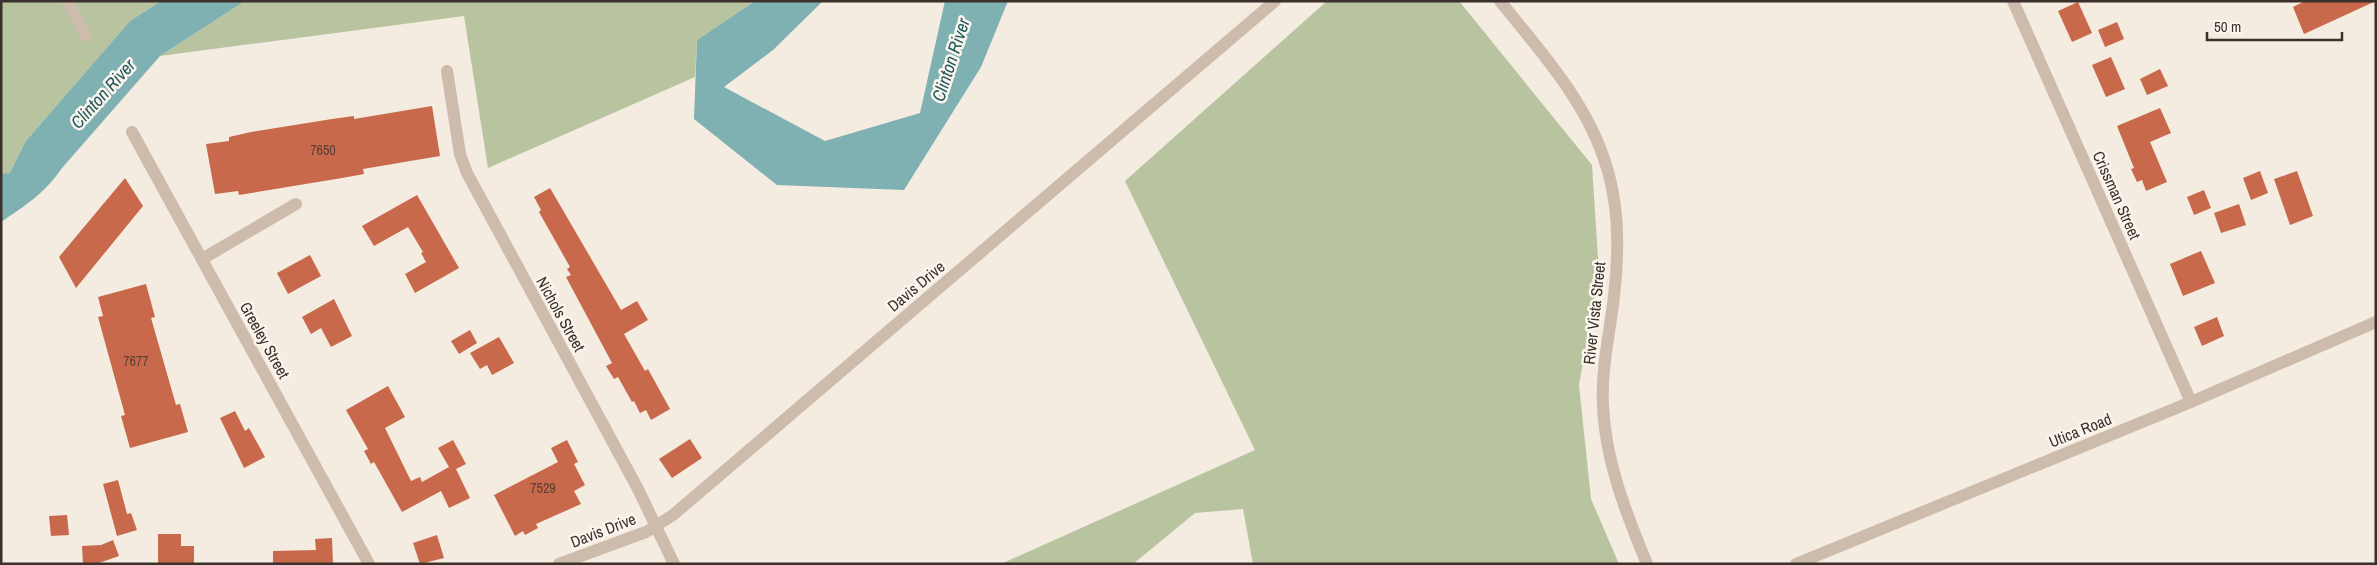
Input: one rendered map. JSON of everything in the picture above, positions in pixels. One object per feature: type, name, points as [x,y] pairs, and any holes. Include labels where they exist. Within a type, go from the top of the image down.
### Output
[{"type":"street","points":[[67,1],[86,36]]},
{"type":"street","name":"Davis Drive","points":[[559,564],[634,537],[655,527],[688,502],[1275,1]]},
{"type":"street","name":"River Vista Street","points":[[1500,1],[1559,76],[1583,110],[1607,166],[1616,220],[1616,251],[1614,296],[1605,353],[1603,405],[1612,466],[1629,520],[1647,564]]},
{"type":"street","name":"Crissman Street","points":[[2013,1],[2191,402]]},
{"type":"street","name":"Nichols Street","points":[[447,71],[460,154],[465,169],[638,489],[674,564]]},
{"type":"street","name":"Greeley Street","points":[[132,132],[369,564]]},
{"type":"street","points":[[202,259],[296,204]]},
{"type":"street","name":"Utica Road","points":[[1796,564],[2191,402],[2376,322]]},
{"type":"green space","points":[[1,1],[161,1],[130,21],[25,142],[10,174],[1,174]]},
{"type":"green space","points":[[245,1],[755,1],[697,40],[695,77],[488,168],[464,16],[160,56]]},
{"type":"green space","points":[[1327,1],[1459,1],[1592,165],[1599,273],[1579,385],[1591,499],[1619,564],[1253,564],[1243,509],[1195,513],[1133,564],[1001,564],[1255,450],[1125,181]]},
{"type":"water","name":"Clinton River","points":[[161,1],[245,1],[160,56],[48,185],[27,204],[1,222],[1,174],[10,173],[25,142],[130,21]]},
{"type":"water","name":"Clinton River","points":[[755,1],[823,1],[773,50],[724,87],[825,141],[920,113],[945,1],[1008,1],[981,67],[904,190],[777,185],[694,119],[697,40]]},
{"type":"building","points":[[2305,1],[2376,1],[2304,34],[2293,7]]},
{"type":"building","points":[[2078,2],[2092,33],[2072,42],[2058,11]]},
{"type":"building","points":[[2117,22],[2124,39],[2105,47],[2098,30]]},
{"type":"building","points":[[2111,57],[2125,89],[2106,97],[2092,65]]},
{"type":"building","points":[[2160,69],[2168,86],[2147,95],[2140,79]]},
{"type":"building","points":[[432,106],[440,156],[363,169],[364,174],[342,178],[239,195],[238,191],[215,194],[206,144],[229,141],[229,137],[251,132],[354,116],[354,119]]},
{"type":"building","points":[[2160,108],[2171,133],[2150,142],[2167,182],[2146,191],[2142,180],[2137,182],[2131,169],[2134,168],[2117,126]]},
{"type":"building","points":[[2260,171],[2268,193],[2251,200],[2243,178]]},
{"type":"building","points":[[2297,171],[2313,216],[2290,225],[2274,179]]},
{"type":"building","points":[[125,178],[143,206],[76,288],[59,257]]},
{"type":"building","points":[[550,188],[621,310],[637,301],[648,320],[624,334],[645,371],[648,369],[670,409],[651,420],[646,410],[640,413],[618,377],[614,379],[606,366],[612,363],[566,277],[571,275],[567,269],[570,267],[539,212],[541,210],[534,197]]},
{"type":"building","points":[[2204,190],[2211,208],[2194,215],[2187,197]]},
{"type":"building","points":[[417,195],[459,268],[415,293],[405,274],[426,262],[421,253],[423,252],[408,227],[374,246],[362,226]]},
{"type":"building","points":[[2239,204],[2246,225],[2221,233],[2214,213]]},
{"type":"building","points":[[2201,251],[2215,283],[2183,296],[2170,264]]},
{"type":"building","points":[[310,255],[321,276],[288,294],[277,273]]},
{"type":"building","points":[[146,284],[155,317],[151,318],[176,405],[180,404],[188,432],[130,448],[121,416],[125,415],[98,317],[103,316],[98,297]]},
{"type":"building","points":[[334,299],[352,336],[331,347],[321,328],[311,334],[302,317]]},
{"type":"building","points":[[2217,317],[2224,336],[2202,346],[2194,327]]},
{"type":"building","points":[[470,330],[477,343],[459,354],[451,341]]},
{"type":"building","points":[[499,337],[514,363],[492,375],[487,365],[480,369],[470,353]]},
{"type":"building","points":[[388,386],[405,417],[385,428],[411,481],[420,477],[422,482],[449,467],[438,448],[453,440],[466,464],[456,469],[470,498],[449,508],[441,491],[402,512],[374,462],[371,464],[364,451],[368,449],[346,410]]},
{"type":"building","points":[[235,411],[245,431],[249,428],[265,457],[244,468],[220,418]]},
{"type":"building","points":[[690,439],[702,458],[672,478],[659,459]]},
{"type":"building","points":[[567,440],[578,462],[574,464],[585,485],[574,491],[581,504],[536,524],[538,528],[525,535],[523,531],[515,536],[494,495],[558,462],[551,448]]},
{"type":"building","points":[[118,480],[127,514],[131,513],[137,530],[117,536],[103,484]]},
{"type":"building","points":[[67,515],[69,535],[51,536],[49,516]]},
{"type":"building","points":[[158,534],[181,534],[181,546],[194,546],[194,564],[158,564]]},
{"type":"building","points":[[437,535],[444,558],[420,564],[413,543]]},
{"type":"building","points":[[332,538],[333,564],[273,564],[273,551],[316,550],[315,539]]},
{"type":"building","points":[[113,540],[119,556],[96,564],[83,564],[82,546],[101,545]]}]
